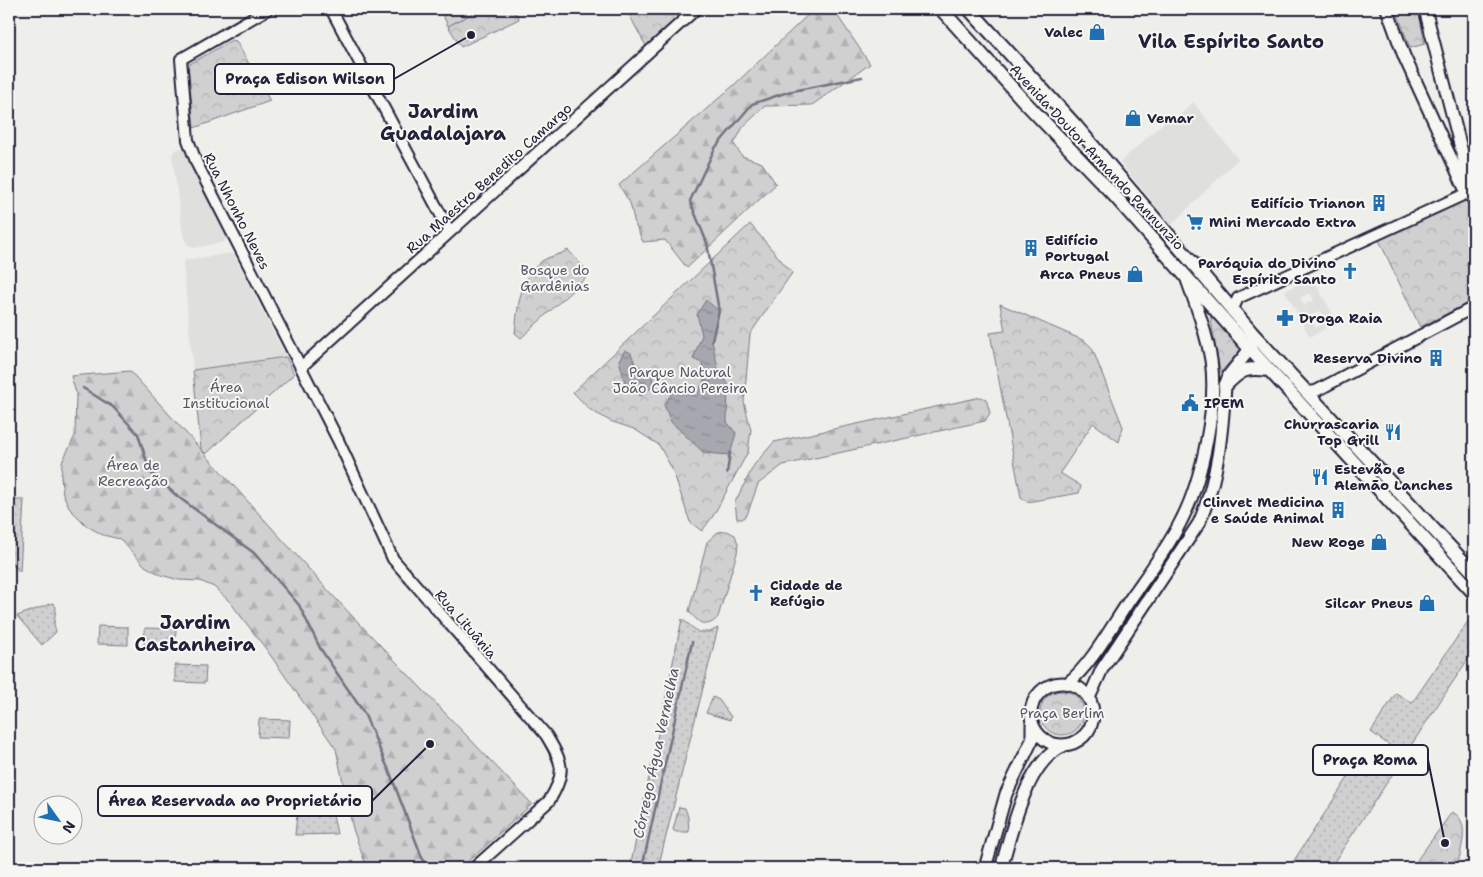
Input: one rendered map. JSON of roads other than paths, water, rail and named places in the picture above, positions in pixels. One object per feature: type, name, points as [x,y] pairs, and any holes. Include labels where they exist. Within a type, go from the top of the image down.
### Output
[{"type":"main road","name":"Avenida Doutor Armando Pannunzio","points":[[941,9],[1022,99],[1113,194],[1250,349],[1474,593]]},
{"type":"main road","name":"Avenida Doutor Armando Pannunzio","points":[[969,9],[1076,125],[1232,311],[1474,573]]},
{"type":"main road","points":[[1387,9],[1404,56],[1472,194]]},
{"type":"main road","points":[[1425,9],[1472,194]]},
{"type":"main road","points":[[1431,113],[1436,116],[1442,116],[1447,112],[1450,104]]},
{"type":"main road","points":[[1076,125],[1074,143],[1113,194]]},
{"type":"main road","points":[[1068,683],[1087,662],[1182,519],[1204,460],[1210,409],[1211,363],[1205,331],[1185,276]]},
{"type":"main road","points":[[1088,698],[1102,668],[1187,543],[1208,503],[1219,459],[1225,386],[1235,365],[1250,349],[1252,333]]},
{"type":"main road","points":[[1225,386],[1238,372],[1246,369],[1269,370]]},
{"type":"main road","points":[[1132,596],[1131,604],[1134,608],[1141,608],[1145,605]]},
{"type":"main road","points":[[986,868],[1006,794],[1032,740],[1032,706],[1041,691],[1050,684],[1068,683],[1080,688],[1088,698],[1092,707],[1090,728],[1075,742],[1051,752],[1036,770],[1012,832],[1001,868]]},
{"type":"main road","points":[[1032,723],[1034,729],[1045,740],[1065,745]]},
{"type":"street","name":"Rua Nhonho Neves","points":[[268,9],[181,59],[188,140],[197,164],[302,367]]},
{"type":"street","points":[[331,9],[450,232]]},
{"type":"street","name":"Rua Maestro Benedito Camargo","points":[[302,367],[696,9]]},
{"type":"street","points":[[1232,311],[1238,298],[1472,194]]},
{"type":"street","points":[[1308,392],[1316,391],[1474,307]]},
{"type":"street","name":"Rua Lituânia","points":[[302,367],[347,458],[393,559],[546,735],[561,759],[561,773],[557,788],[549,801],[474,868]]},
{"type":"water","points":[[706,300],[719,311],[712,341],[718,368],[728,384],[727,422],[736,433],[730,455],[704,453],[671,422],[664,405],[673,392],[697,396],[704,380],[702,363],[693,359],[702,335],[697,314]]},
{"type":"water","points":[[625,350],[631,353],[635,364],[653,373],[652,387],[641,396],[626,386],[619,360]]},
{"type":"waterway","name":"Córrego Água Vermelha","points":[[712,340],[719,311],[707,243],[690,201],[715,148],[752,104],[788,92],[862,77]]},
{"type":"waterway","points":[[83,388],[113,407],[138,434],[150,472],[177,496],[254,553],[299,605],[320,648],[364,713],[390,773],[426,868]]},
{"type":"waterway","name":"Córrego Água Vermelha","points":[[727,473],[730,453]]},
{"type":"waterway","name":"Córrego Água Vermelha","points":[[642,868],[692,642]]},
{"type":"place","name":"Valec","points":[[1097,32]]},
{"type":"place","name":"Praça Edison Wilson","points":[[471,35]]},
{"type":"place","name":"Vemar","points":[[1133,118]]},
{"type":"place","name":"Edifício Trianon","points":[[1379,203]]},
{"type":"place","name":"Mini Mercado Extra","points":[[1195,222]]},
{"type":"place","name":"Edifício Portugal","points":[[1031,248]]},
{"type":"place","name":"Paróquia do Divino Espírito Santo","points":[[1350,271]]},
{"type":"place","name":"Arca Pneus","points":[[1135,274]]},
{"type":"place","name":"Droga Raia","points":[[1285,318]]},
{"type":"place","name":"Reserva Divino","points":[[1436,358]]},
{"type":"place","name":"IPEM","points":[[1190,403]]},
{"type":"place","name":"Churrascaria Top Grill","points":[[1393,432]]},
{"type":"place","name":"Estevão e Alemão Lanches","points":[[1320,477]]},
{"type":"place","name":"Clinvet Medicina e Saúde Animal","points":[[1338,510]]},
{"type":"place","name":"New Roge","points":[[1379,542]]},
{"type":"place","name":"Cidade de Refúgio","points":[[756,593]]},
{"type":"place","name":"Silcar Pneus","points":[[1427,603]]},
{"type":"place","name":"Área Reservada ao Proprietário","points":[[430,744]]},
{"type":"place","name":"Praça Roma","points":[[1445,843]]},
{"type":"district","name":"Vila Espírito Santo","points":[[1231,41]]},
{"type":"district","name":"Jardim Guadalajara","points":[[443,122]]},
{"type":"district","name":"Jardim Castanheira","points":[[195,633]]},
{"type":"park label","name":"Bosque do Gardênias","points":[[555,278]]},
{"type":"park label","name":"Parque Natural João Câncio Pereira","points":[[680,380]]},
{"type":"park label","name":"Área Institucional","points":[[226,396]]},
{"type":"park label","name":"Área de Recreação","points":[[133,474]]},
{"type":"park label","name":"Praça Berlim","points":[[1062,713]]}]
